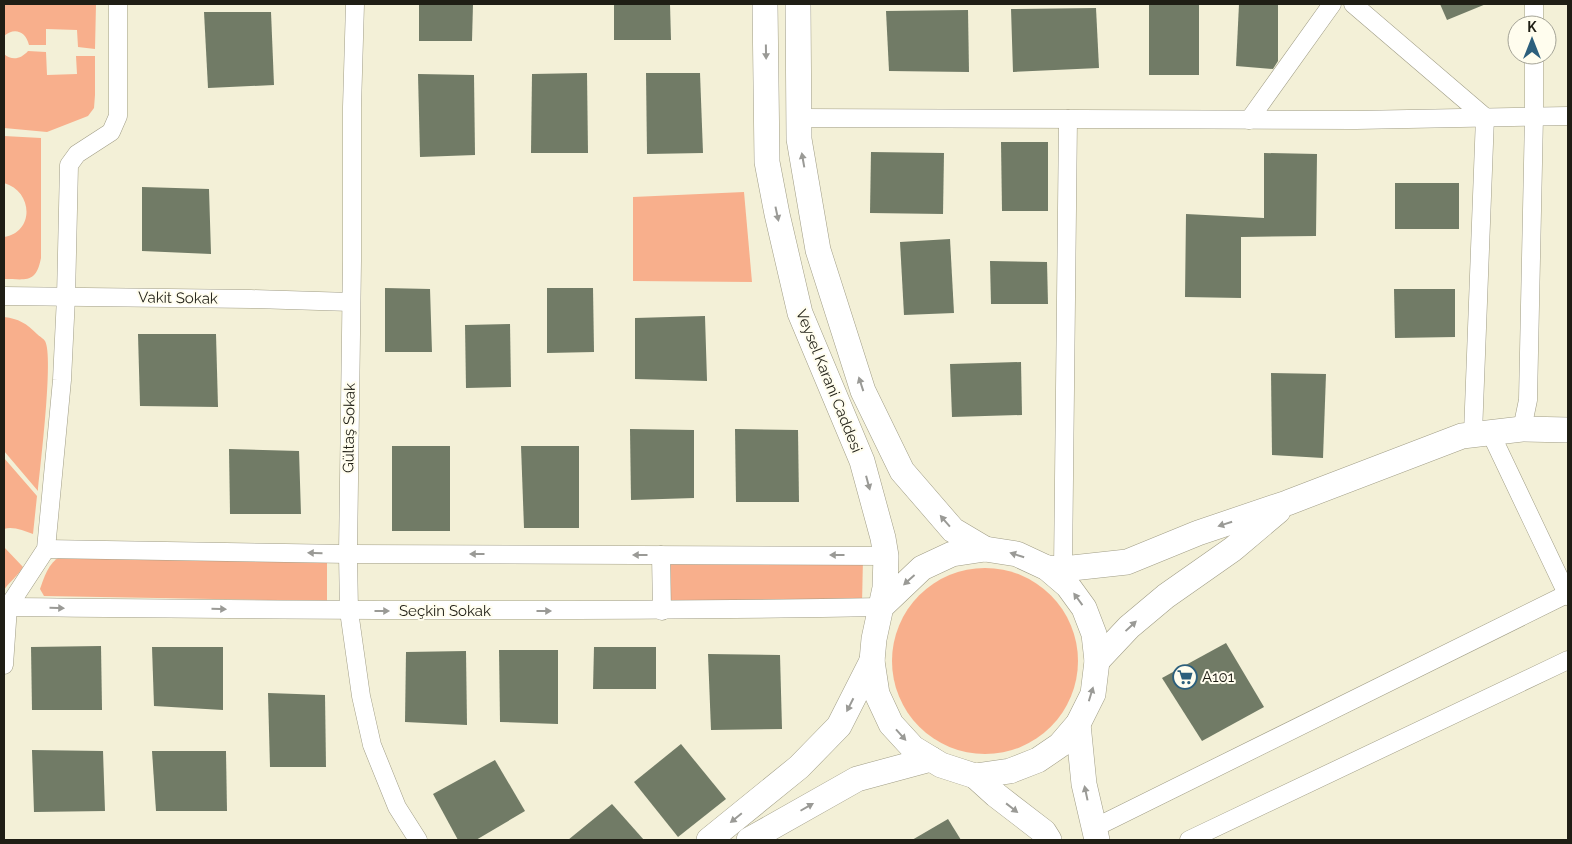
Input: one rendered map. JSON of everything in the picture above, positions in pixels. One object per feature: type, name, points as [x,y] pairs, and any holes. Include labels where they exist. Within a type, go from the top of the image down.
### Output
[{"type":"main road","name":"Veysel Karani Caddesi","points":[[765,4],[768,162],[777,214],[800,313],[862,461],[883,538],[886,556],[885,588],[874,640],[872,662]]},
{"type":"main road","name":"Veysel Karani Caddesi","points":[[798,4],[799,139],[818,250],[863,391],[902,471],[953,530],[985,549]]},
{"type":"main road","points":[[881,607],[922,568],[952,554],[985,549],[1017,554],[1055,569],[1127,562],[1198,533],[1287,503],[1462,436],[1522,429],[1568,430]]},
{"type":"main road","points":[[1097,662],[1129,627],[1166,596],[1233,549],[1287,503]]},
{"type":"main road","points":[[975,776],[1010,772],[1038,760],[1060,745],[1078,724],[1093,694],[1097,662],[1094,634],[1084,608],[1055,569]]},
{"type":"main road","points":[[872,662],[877,694],[891,724],[913,748],[941,765],[975,776],[996,795],[1044,832],[1048,840]]},
{"type":"main road","points":[[709,840],[799,767],[839,726],[872,662]]},
{"type":"main road","points":[[1078,724],[1084,784],[1096,834]]},
{"type":"main road","points":[[749,840],[857,779],[931,759]]},
{"type":"street","points":[[4,665],[8,607],[46,549],[62,380],[69,165],[77,154],[111,132],[118,116],[118,4]]},
{"type":"street","name":"Gültaş Sokak","points":[[355,4],[352,107],[352,302],[348,554],[350,611],[361,696],[372,745],[397,807],[418,840]]},
{"type":"street","points":[[1249,120],[1332,4]]},
{"type":"street","points":[[1096,834],[1568,595],[1482,433],[1485,117],[1353,4]]},
{"type":"street","points":[[1522,429],[1528,400],[1534,65]]},
{"type":"street","points":[[799,118],[1356,120],[1568,116]]},
{"type":"street","points":[[1055,569],[1068,119]]},
{"type":"street","name":"Vakit Sokak","points":[[4,296],[352,302]]},
{"type":"street","points":[[46,549],[348,554],[886,556]]},
{"type":"street","points":[[661,555],[662,611]]},
{"type":"street","name":"Seçkin Sokak","points":[[8,607],[350,611],[662,611],[881,607]]},
{"type":"street","points":[[1189,840],[1568,660]]},
{"type":"shaded area","points":[[4,4],[96,4],[95,49],[78,47],[77,30],[46,29],[46,45],[29,45],[25,36],[16,31],[4,36]]},
{"type":"shaded area","points":[[28,51],[46,52],[47,75],[77,74],[76,56],[95,56],[94,108],[88,116],[47,132],[4,128],[4,54],[10,58],[16,58]]},
{"type":"shaded area","points":[[4,136],[41,138],[41,258],[33,276],[24,279],[4,279],[4,237],[14,234],[21,228],[25,220],[26,211],[25,202],[21,194],[14,187],[4,183]]},
{"type":"shaded area","points":[[744,192],[752,282],[633,281],[633,197]]},
{"type":"shaded area","points":[[4,317],[18,320],[29,327],[44,340],[47,351],[47,389],[38,491],[4,451]]},
{"type":"shaded area","points":[[4,458],[37,496],[33,534],[15,528],[4,529]]},
{"type":"shaded area","points":[[4,547],[23,567],[4,590]]},
{"type":"shaded area","points":[[60,557],[327,558],[327,601],[44,596],[40,589],[45,575],[53,562]]},
{"type":"shaded area","points":[[863,558],[862,604],[671,602],[670,560]]},
{"type":"shaded area","points":[[994,568],[1021,575],[1037,583],[1051,595],[1063,609],[1071,625],[1077,643],[1077,679],[1071,697],[1063,713],[1051,727],[1037,739],[1021,747],[1003,753],[976,754],[949,747],[933,739],[907,713],[893,679],[892,652],[899,625],[907,609],[933,583],[967,569]]},
{"type":"building","points":[[419,4],[473,4],[472,41],[419,41]]},
{"type":"building","points":[[614,4],[670,4],[671,40],[614,40]]},
{"type":"building","points":[[1149,4],[1199,4],[1199,75],[1149,75]]},
{"type":"building","points":[[1239,4],[1278,4],[1278,61],[1273,69],[1236,66]]},
{"type":"building","points":[[1440,4],[1486,4],[1447,20]]},
{"type":"building","points":[[1096,8],[1099,68],[1013,72],[1011,9]]},
{"type":"building","points":[[968,10],[969,72],[889,71],[886,11]]},
{"type":"building","points":[[204,12],[271,12],[274,85],[208,88]]},
{"type":"building","points":[[587,73],[588,153],[531,153],[532,74]]},
{"type":"building","points":[[646,73],[700,73],[703,153],[647,154]]},
{"type":"building","points":[[418,74],[474,75],[475,155],[420,157]]},
{"type":"building","points":[[1001,142],[1048,142],[1048,211],[1002,211]]},
{"type":"building","points":[[871,152],[944,153],[943,214],[870,213]]},
{"type":"building","points":[[1264,153],[1317,154],[1316,236],[1241,237],[1241,298],[1185,297],[1186,214],[1264,218]]},
{"type":"building","points":[[1395,183],[1459,183],[1459,229],[1395,229]]},
{"type":"building","points":[[142,187],[209,189],[211,254],[142,251]]},
{"type":"building","points":[[950,239],[954,313],[904,315],[900,242]]},
{"type":"building","points":[[990,261],[1047,262],[1048,304],[991,304]]},
{"type":"building","points":[[385,288],[430,289],[432,352],[385,352]]},
{"type":"building","points":[[547,288],[593,288],[594,352],[547,353]]},
{"type":"building","points":[[1394,289],[1455,289],[1455,337],[1395,338]]},
{"type":"building","points":[[705,316],[707,381],[635,379],[635,318]]},
{"type":"building","points":[[510,324],[511,387],[466,388],[465,325]]},
{"type":"building","points":[[138,334],[216,334],[218,407],[140,406]]},
{"type":"building","points":[[1021,362],[1022,415],[952,417],[950,364]]},
{"type":"building","points":[[1271,373],[1326,374],[1323,458],[1272,455]]},
{"type":"building","points":[[630,429],[694,430],[694,498],[631,500]]},
{"type":"building","points":[[735,429],[798,430],[799,502],[736,502]]},
{"type":"building","points":[[392,446],[450,446],[450,531],[392,531]]},
{"type":"building","points":[[521,446],[579,446],[579,528],[524,528]]},
{"type":"building","points":[[229,449],[299,451],[301,514],[230,514]]},
{"type":"building","points":[[1226,643],[1264,707],[1202,741],[1162,678]]},
{"type":"building","points":[[101,646],[102,710],[32,710],[31,647]]},
{"type":"building","points":[[152,647],[223,647],[223,710],[154,706]]},
{"type":"building","points":[[594,647],[656,647],[656,689],[593,689]]},
{"type":"building","points":[[499,650],[558,650],[558,724],[500,722]]},
{"type":"building","points":[[466,651],[467,725],[405,722],[406,652]]},
{"type":"building","points":[[708,654],[780,655],[782,729],[711,730]]},
{"type":"building","points":[[268,693],[325,695],[326,767],[270,767]]},
{"type":"building","points":[[681,744],[726,799],[678,837],[634,782]]},
{"type":"building","points":[[32,750],[103,751],[105,811],[34,812]]},
{"type":"building","points":[[152,751],[226,751],[227,811],[156,811]]},
{"type":"building","points":[[495,760],[525,811],[476,840],[458,840],[433,794]]},
{"type":"building","points":[[612,804],[644,840],[568,840]]},
{"type":"building","points":[[948,819],[961,840],[912,840]]},
{"type":"place","name":"A101","points":[[1185,677]]}]
